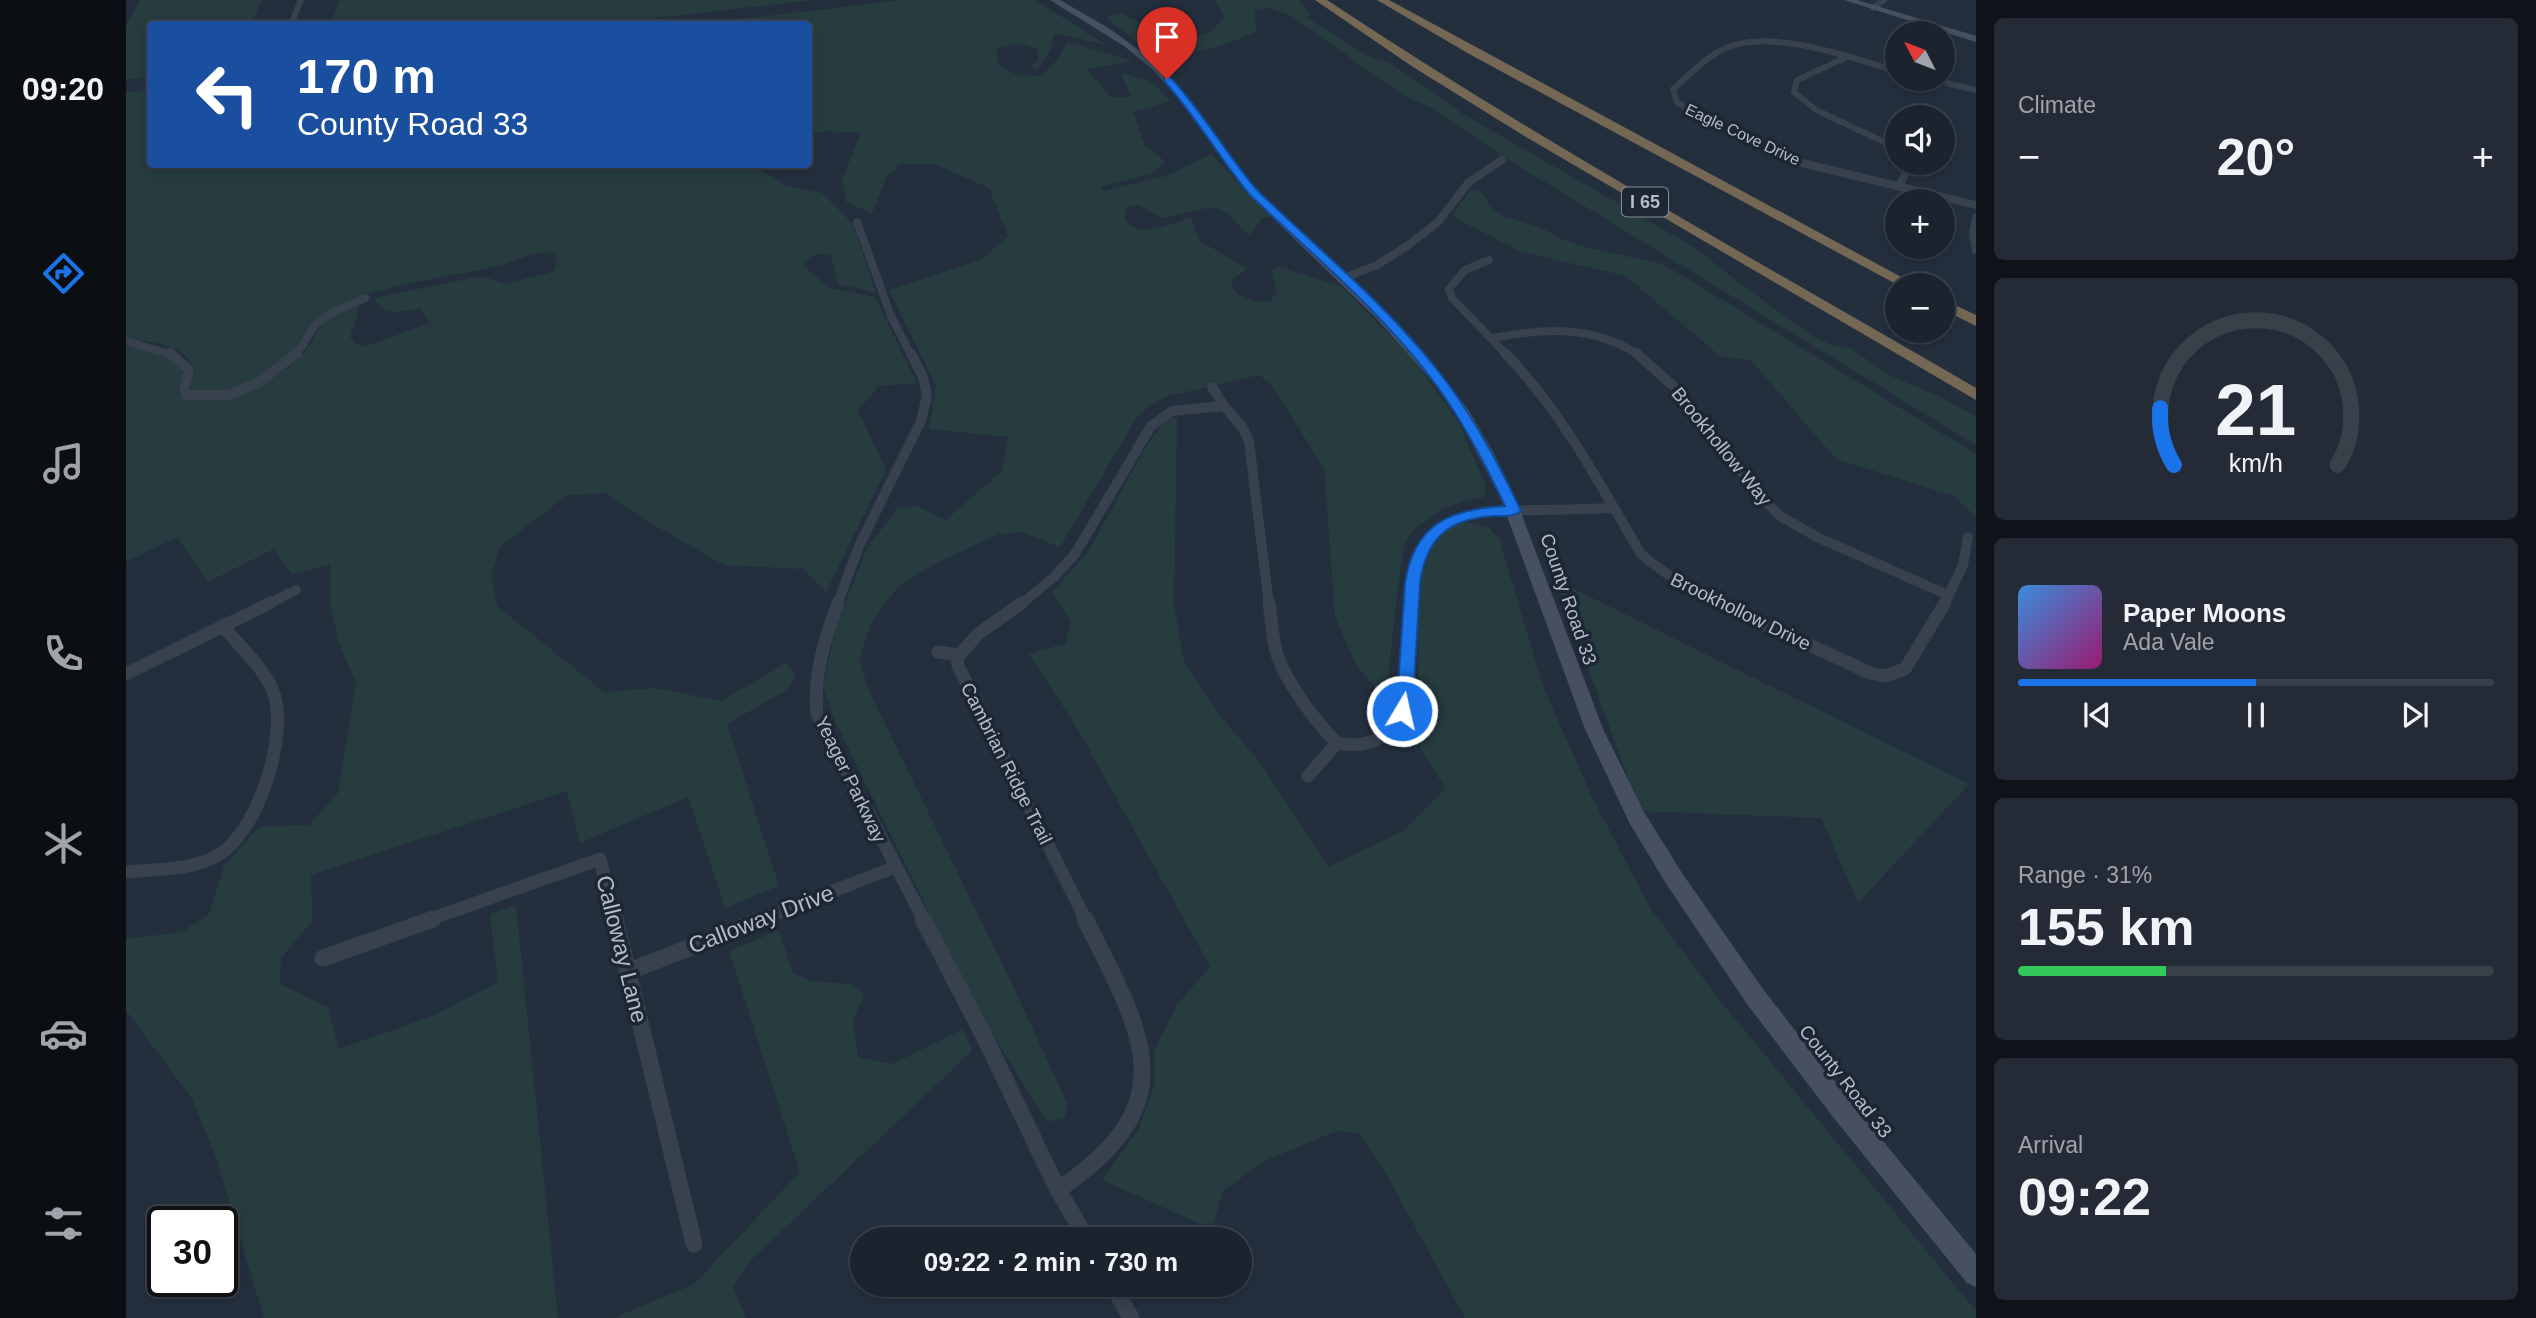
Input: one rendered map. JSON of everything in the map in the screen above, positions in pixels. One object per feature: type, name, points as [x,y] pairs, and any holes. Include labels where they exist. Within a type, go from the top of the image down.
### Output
[{"type":"highway","name":"I 65","points":[[1320,0],[1417,65],[1530,134],[1976,395]]},
{"type":"highway","name":"I 65","points":[[1382,0],[1475,53],[1887,273]]},
{"type":"highway","points":[[1955,310],[1976,321]]},
{"type":"street","points":[[292,21],[301,0]]},
{"type":"street","name":"County Road 33","points":[[1054,0],[1128,44],[1164,76],[1188,101],[1235,171],[1253,192],[1393,327],[1448,392],[1485,449],[1514,511],[1541,578],[1590,724],[1637,817],[1739,977],[1807,1067],[1976,1274]]},
{"type":"street","points":[[1848,0],[1976,39]]},
{"type":"street","points":[[1873,8],[1884,0]]},
{"type":"street","name":"Eagle Cove Drive","points":[[1885,68],[1781,44],[1751,43],[1726,47],[1672,89],[1677,102],[1702,118],[1802,163],[1976,205]]},
{"type":"street","points":[[1845,58],[1797,80],[1794,92],[1804,104],[1885,139]]},
{"type":"street","points":[[1955,85],[1976,90]]},
{"type":"street","points":[[1341,278],[1377,265],[1407,246],[1438,222],[1469,182],[1502,160]]},
{"type":"street","points":[[1899,187],[1905,175]]},
{"type":"street","points":[[1976,218],[1973,234],[1976,250]]},
{"type":"street","name":"Yeager Parkway","points":[[857,222],[891,316],[923,377],[927,396],[921,421],[850,569],[821,654],[815,695],[817,714],[978,1025],[1058,1190],[1080,1227]]},
{"type":"street","name":"Brookhollow Drive","points":[[1489,260],[1465,271],[1454,281],[1449,289],[1457,304],[1493,338],[1567,427],[1642,554],[1670,577],[1878,676],[1892,676],[1905,669],[1948,595],[1967,558],[1970,546],[1968,537]]},
{"type":"street","points":[[126,341],[162,350],[181,360],[189,370],[184,389],[186,395],[228,395],[258,383],[295,356],[324,317],[365,298]]},
{"type":"street","name":"Brookhollow Way","points":[[1493,338],[1565,329],[1601,336],[1633,349],[1651,363],[1684,397],[1760,498],[1781,517],[1816,537],[1948,595]]},
{"type":"street","points":[[1212,387],[1250,441],[1275,649],[1291,682],[1322,728],[1337,743],[1356,747],[1373,743],[1390,729],[1402,711],[1415,568],[1431,537],[1442,524],[1460,516],[1514,511],[1613,508]]},
{"type":"street","points":[[938,652],[958,655],[1065,566],[1075,554],[1152,426],[1163,416],[1181,409],[1224,406]]},
{"type":"street","points":[[126,674],[296,590]]},
{"type":"street","points":[[126,872],[192,865],[206,861],[231,847],[244,829],[274,756],[278,723],[274,694],[258,668],[223,626]]},
{"type":"street","name":"Cambrian Ridge Trail","points":[[958,655],[958,666],[1131,1011],[1143,1049],[1141,1087],[1136,1110],[1125,1130],[1089,1171],[1058,1190]]},
{"type":"street","points":[[1308,776],[1337,743]]},
{"type":"street","name":"Calloway Lane","points":[[323,958],[600,859],[694,1244]]},
{"type":"street","name":"Calloway Drive","points":[[627,972],[895,867]]},
{"type":"street","points":[[1119,1297],[1131,1318]]},
{"type":"green space","points":[[140,0],[262,0],[252,21],[147,21],[147,77],[126,80],[126,27]]},
{"type":"green space","points":[[340,0],[813,0],[629,21],[332,21]]},
{"type":"green space","points":[[903,0],[1035,0],[1107,45],[1055,33],[1049,52],[1038,69],[1029,68],[1038,60],[1037,49],[1020,43],[996,48],[999,66],[1022,76],[1040,75],[1054,63],[1067,42],[1133,61],[1087,69],[1112,98],[1131,96],[1122,75],[1125,74],[1150,81],[1171,101],[1133,112],[1145,146],[1166,162],[1151,174],[1101,187],[1104,191],[1166,176],[1211,154],[1270,216],[1261,219],[1249,236],[1227,212],[1212,207],[1161,218],[1137,204],[1127,207],[1124,219],[1131,226],[1146,230],[1164,227],[1191,217],[1199,240],[1247,269],[1231,281],[1236,293],[1257,302],[1271,301],[1277,291],[1271,271],[1279,267],[1341,286],[1414,360],[1458,421],[1486,486],[1484,497],[1462,502],[1431,516],[1406,540],[1386,699],[1357,667],[1335,617],[1324,468],[1270,383],[1259,375],[1164,397],[1139,414],[1060,547],[1022,532],[999,534],[936,563],[898,587],[872,621],[859,660],[871,695],[1067,1103],[1065,1117],[1047,1122],[975,1006],[835,721],[823,687],[836,627],[867,548],[897,509],[917,506],[946,520],[1002,471],[1008,437],[929,429],[936,386],[889,290],[980,260],[1008,236],[989,188],[934,164],[900,164],[887,176],[872,213],[846,202],[842,179],[861,133],[829,131],[812,134],[812,21],[723,21]]},
{"type":"green space","points":[[1215,0],[1299,0],[1310,15],[1305,17],[1372,58],[1392,64],[1463,114],[1694,247],[1814,337],[1834,346],[1850,348],[1891,376],[1943,398],[1976,417],[1976,445],[1504,157],[1429,107],[1401,94],[1290,15],[1269,8],[1254,11],[1257,31],[1202,50],[1172,53],[1145,46],[1108,20],[1108,16],[1121,13],[1177,42],[1210,32],[1224,17]]},
{"type":"green space","points":[[147,90],[147,168],[759,168],[786,186],[822,193],[853,224],[876,293],[838,284],[830,254],[816,254],[801,264],[830,288],[875,297],[917,383],[879,386],[858,410],[886,470],[826,592],[803,569],[724,565],[659,528],[606,493],[567,495],[500,547],[491,575],[497,606],[604,692],[655,688],[721,701],[786,663],[796,676],[785,691],[727,724],[779,886],[725,908],[688,797],[580,843],[567,791],[311,875],[312,921],[281,958],[280,984],[328,1007],[339,1049],[435,1015],[498,982],[490,914],[516,905],[558,1318],[264,1318],[238,1231],[238,1206],[231,1206],[216,1157],[192,1099],[126,1010],[126,939],[182,932],[209,914],[224,866],[259,827],[309,825],[338,793],[356,683],[339,643],[330,605],[330,564],[292,575],[274,549],[208,582],[177,537],[126,562],[126,345],[160,354],[176,362],[183,375],[178,392],[182,397],[191,400],[216,399],[244,391],[273,378],[297,360],[331,315],[343,309],[361,303],[350,337],[356,344],[364,347],[430,323],[420,308],[388,311],[378,305],[374,298],[482,276],[506,284],[554,271],[557,260],[553,253],[538,253],[497,266],[364,295],[318,318],[299,348],[265,377],[235,391],[219,394],[191,393],[192,365],[181,352],[126,337],[126,93]]},
{"type":"green space","points":[[1470,190],[1478,191],[1486,197],[1488,205],[1505,217],[1540,227],[1561,239],[1663,264],[1976,454],[1976,517],[1954,496],[1836,459],[1751,360],[1721,357],[1626,276],[1519,251],[1452,216]]},
{"type":"green space","points":[[1177,418],[1174,605],[1184,661],[1218,713],[1261,764],[1328,867],[1403,831],[1445,788],[1420,748],[1416,584],[1432,547],[1443,532],[1455,524],[1466,522],[1489,528],[1499,538],[1543,686],[1591,795],[1650,908],[1722,1003],[1976,1311],[1976,1318],[1465,1318],[1384,1170],[1359,1133],[1337,1131],[1264,1161],[1223,1191],[1213,1227],[1102,1180],[1139,1128],[1154,1086],[1154,1050],[1177,1005],[1210,966],[1077,728],[1029,654],[1066,643],[1070,621],[1052,592],[1088,552],[1145,448],[1167,420]]},
{"type":"green space","points":[[1556,580],[1969,784],[1858,903],[1821,818],[1640,811]]},
{"type":"green space","points":[[779,930],[793,973],[811,981],[850,984],[864,994],[853,1021],[858,1057],[892,1064],[963,1029],[972,1051],[751,1260],[733,1286],[746,1318],[614,1318],[694,1284],[800,1172],[729,951]]},
{"type":"route","points":[[1167,79],[1188,101],[1235,171],[1253,192],[1366,300],[1420,356],[1485,449],[1514,511],[1481,512],[1451,519],[1442,524],[1424,547],[1415,568],[1402,711]]}]
